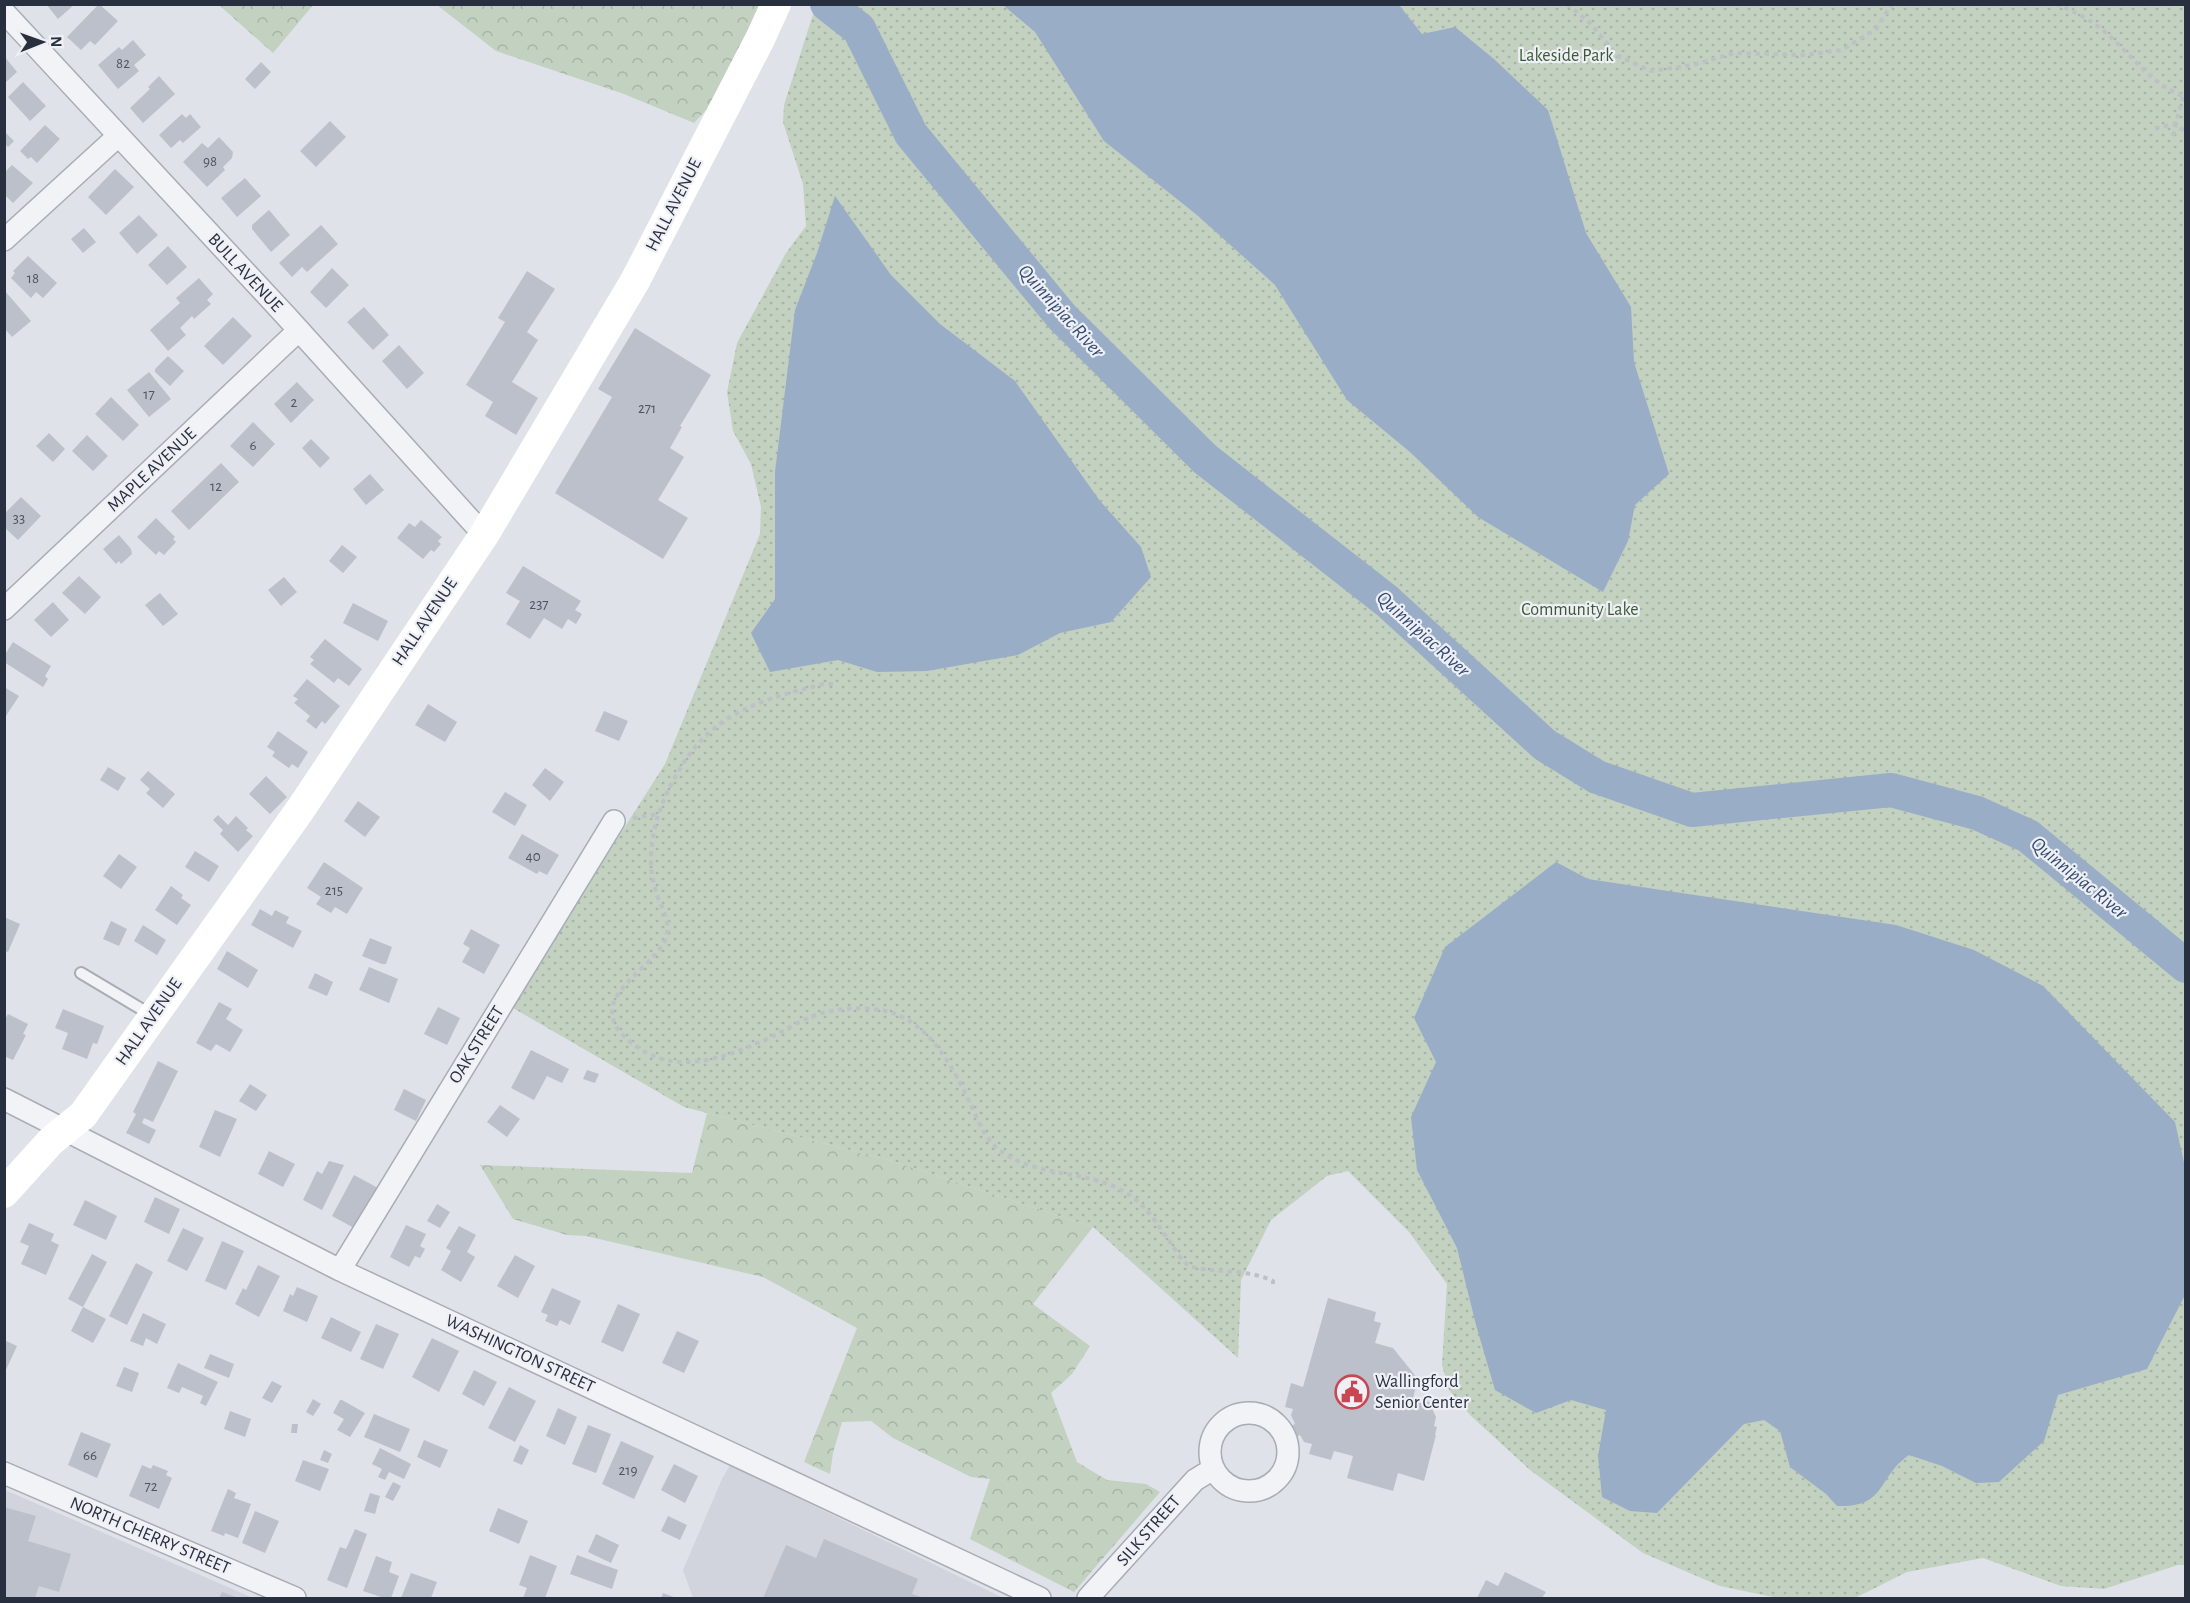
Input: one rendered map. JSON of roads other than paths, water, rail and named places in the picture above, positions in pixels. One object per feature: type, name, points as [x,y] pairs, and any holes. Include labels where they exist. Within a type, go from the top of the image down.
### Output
[{"type":"main road","name":"HALL AVENUE","points":[[4,1193],[39,1154],[83,1115],[300,810],[484,534],[635,281],[776,4]]},
{"type":"street","name":"BULL AVENUE","points":[[4,12],[299,330],[484,534]]},
{"type":"street","points":[[4,240],[118,136]]},
{"type":"street","name":"MAPLE AVENUE","points":[[4,609],[299,330]]},
{"type":"street","name":"OAK STREET","points":[[340,1270],[614,821]]},
{"type":"street","name":"WASHINGTON STREET","points":[[4,1099],[340,1270],[1040,1599]]},
{"type":"street","name":"SILK STREET","points":[[1088,1599],[1195,1479],[1213,1468]]},
{"type":"street","name":"NORTH CHERRY STREET","points":[[4,1473],[295,1599]]},
{"type":"lane","points":[[81,973],[153,1016]]},
{"type":"water","points":[[1003,5],[1399,5],[1422,34],[1455,27],[1494,59],[1548,110],[1586,233],[1631,307],[1634,362],[1669,474],[1635,505],[1628,541],[1603,592],[1478,517],[1410,452],[1347,400],[1275,285],[1197,215],[1104,141],[1035,32]]},
{"type":"water","points":[[835,196],[891,275],[940,324],[1015,381],[1100,501],[1141,547],[1151,577],[1111,622],[1060,633],[1018,655],[927,671],[877,672],[838,660],[770,672],[751,633],[775,599],[775,472],[795,310],[817,253]]},
{"type":"water","points":[[1556,862],[1588,879],[1896,925],[1974,950],[2043,986],[2175,1122],[2185,1167],[2185,1295],[2147,1369],[2058,1395],[2044,1441],[1999,1482],[1976,1483],[1942,1466],[1909,1455],[1898,1464],[1873,1497],[1853,1505],[1837,1506],[1826,1494],[1790,1467],[1780,1431],[1764,1420],[1744,1424],[1657,1513],[1630,1511],[1602,1497],[1598,1456],[1606,1410],[1571,1400],[1536,1413],[1495,1390],[1457,1248],[1417,1170],[1411,1117],[1436,1062],[1414,1018],[1445,947]]},
{"type":"waterway","name":"Quinnipiac River","points":[[827,4],[859,29],[911,134],[1062,317],[1205,459],[1387,601],[1545,745],[1597,777],[1692,810],[1891,790],[1977,813],[2028,836],[2186,966]]},
{"type":"place","name":"Wallingford Senior Center","points":[[1352,1392]]},
{"type":"park label","name":"Lakeside Park","points":[[1566,56]]},
{"type":"park label","name":"Community Lake","points":[[1580,610]]}]
